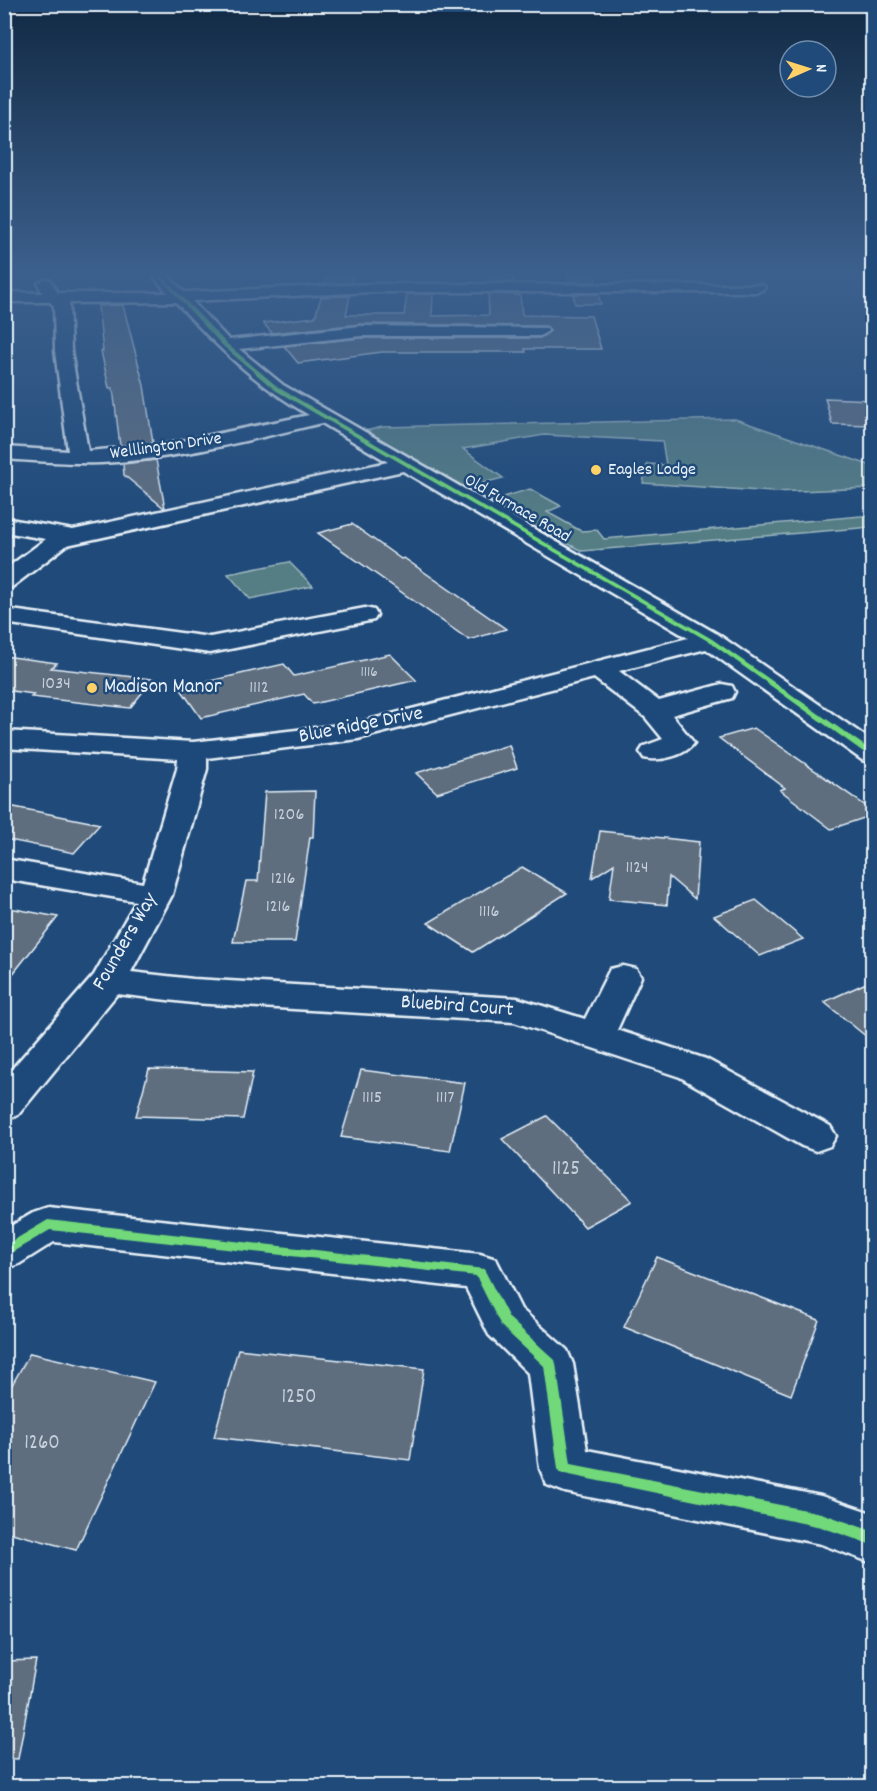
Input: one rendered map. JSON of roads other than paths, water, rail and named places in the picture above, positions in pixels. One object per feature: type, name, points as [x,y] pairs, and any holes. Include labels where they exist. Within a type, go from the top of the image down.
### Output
[{"type":"street","points":[[64,360],[79,458]]},
{"type":"street","name":"Old Furnace Road","points":[[243,360],[277,388],[325,417],[710,640],[873,754]]},
{"type":"street","name":"Welllington Drive","points":[[4,453],[79,458],[114,456],[211,442],[325,417]]},
{"type":"street","points":[[4,582],[59,540],[406,464]]},
{"type":"street","points":[[4,525],[73,537]]},
{"type":"street","points":[[4,616],[210,645],[365,615]]},
{"type":"street","name":"Blue Ridge Drive","points":[[4,739],[193,751],[358,731],[710,640]]},
{"type":"street","points":[[600,670],[655,711],[680,743],[654,752]]},
{"type":"street","points":[[655,711],[722,692]]},
{"type":"street","name":"Founders Way","points":[[4,1105],[108,981],[156,895],[192,769],[193,751]]},
{"type":"street","points":[[4,869],[156,895]]},
{"type":"street","points":[[596,1036],[622,977]]},
{"type":"street","name":"Bluebird Court","points":[[108,981],[194,990],[517,1010],[693,1068],[816,1136]]},
{"type":"street","points":[[4,1252],[48,1224],[480,1272],[506,1322],[550,1364],[565,1469],[821,1520],[873,1538]]},
{"type":"place","name":"Eagles Lodge","points":[[596,470]]},
{"type":"place","name":"Madison Manor","points":[[92,688]]}]
